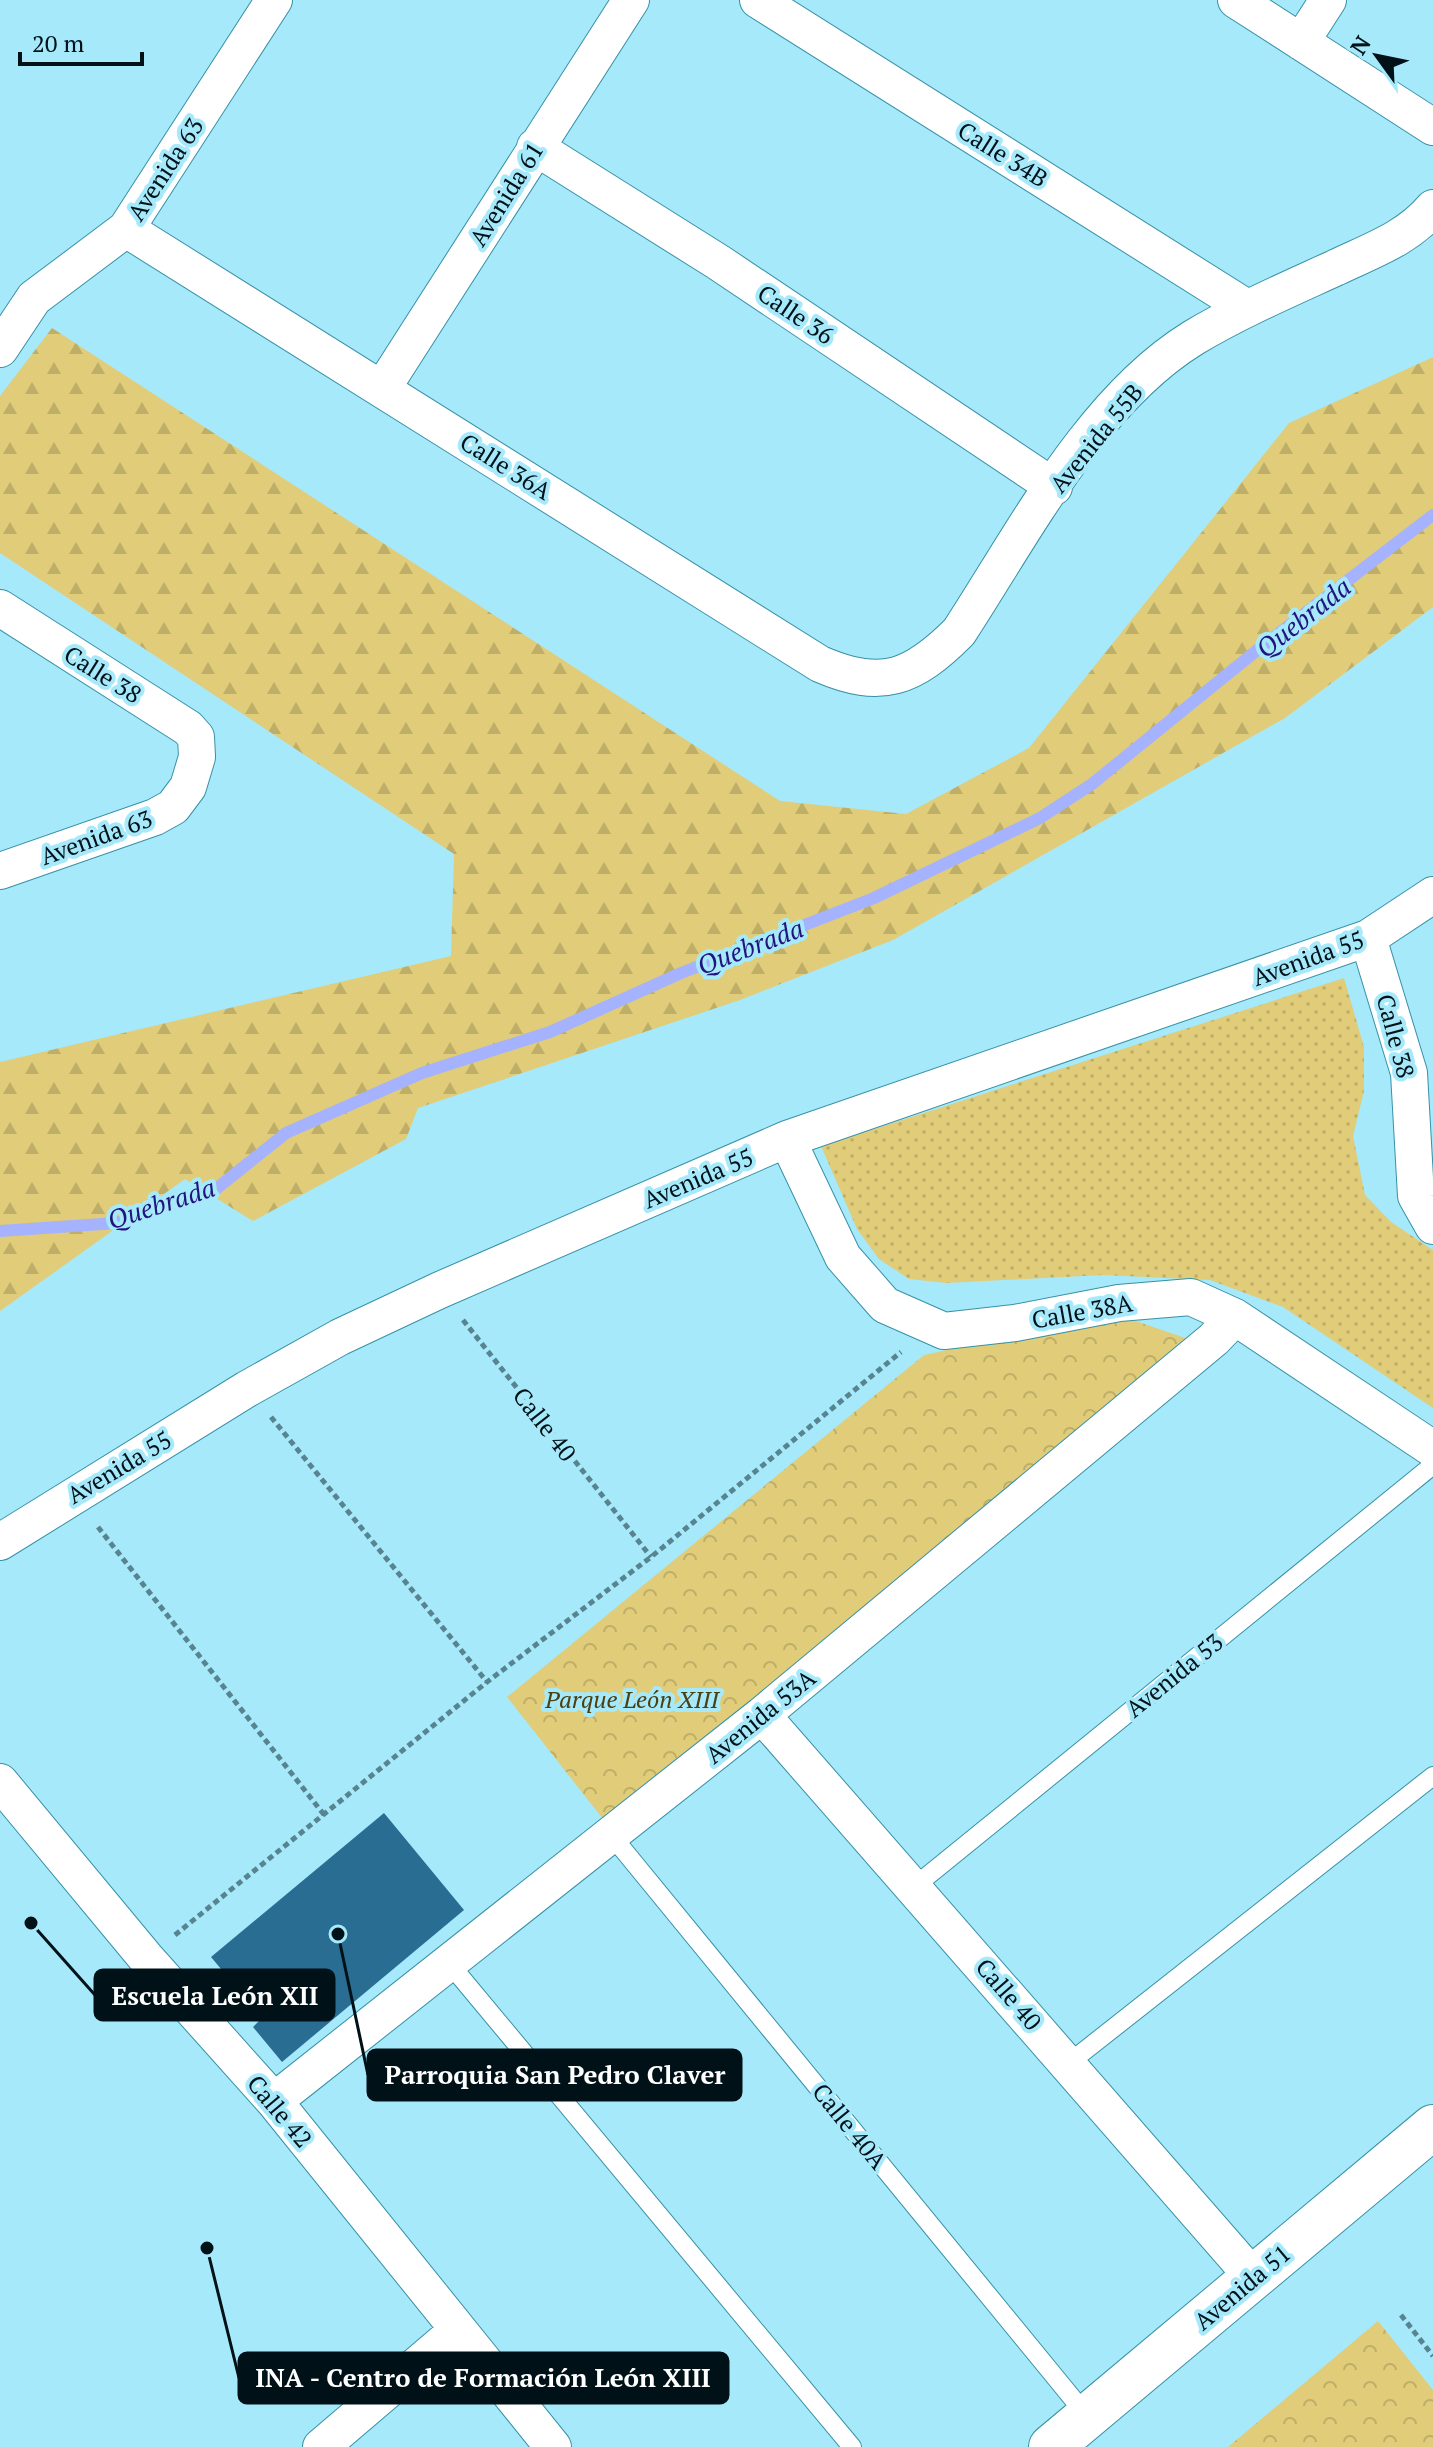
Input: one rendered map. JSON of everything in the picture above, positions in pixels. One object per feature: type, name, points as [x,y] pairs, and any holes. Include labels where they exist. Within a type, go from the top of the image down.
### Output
[{"type":"street","name":"Avenida 63","points":[[0,349],[34,298],[126,229],[274,0]]},
{"type":"street","name":"Avenida 61","points":[[382,389],[631,0]]},
{"type":"street","name":"Calle 34B","points":[[758,0],[1247,308]]},
{"type":"street","points":[[1236,0],[1433,127]]},
{"type":"street","points":[[1301,42],[1328,0]]},
{"type":"street","name":"Calle 36","points":[[535,147],[718,262],[1054,487]]},
{"type":"street","name":"Avenida 55B","points":[[894,678],[929,661],[959,632],[1054,487],[1126,394],[1191,340],[1247,308],[1400,237],[1433,208]]},
{"type":"street","name":"Calle 36A","points":[[126,229],[820,664],[845,675],[870,679],[894,678]]},
{"type":"street","name":"Calle 38","points":[[0,608],[188,728],[196,737],[198,747]]},
{"type":"street","name":"Avenida 63","points":[[0,871],[165,812],[188,787],[198,747]]},
{"type":"street","name":"Avenida 55","points":[[0,1542],[247,1389],[340,1337],[440,1290],[787,1139],[1368,938],[1433,895]]},
{"type":"street","name":"Calle 38","points":[[1368,938],[1409,1073],[1416,1196],[1433,1226]]},
{"type":"street","name":"Calle 38A","points":[[787,1139],[843,1257],[885,1305],[944,1331],[1015,1323],[1119,1303],[1191,1297],[1235,1317],[1433,1449]]},
{"type":"street","name":"Avenida 53A","points":[[274,2101],[762,1715],[1214,1339],[1235,1317]]},
{"type":"street","name":"Calle 40","points":[[762,1715],[915,1886],[1253,2277]]},
{"type":"street","name":"Calle 42","points":[[0,1782],[146,1958],[274,2101],[553,2447]]},
{"type":"street","name":"Avenida 51","points":[[1051,2447],[1433,2127]]},
{"type":"street","points":[[321,2447],[458,2330]]},
{"type":"lane","name":"Avenida 53","points":[[915,1886],[1433,1465]]},
{"type":"lane","points":[[1069,2063],[1433,1776]]},
{"type":"lane","name":"Calle 40A","points":[[612,1836],[1087,2416]]},
{"type":"lane","points":[[449,1963],[852,2447]]},
{"type":"path","name":"Calle 40","points":[[440,1290],[651,1557]]},
{"type":"path","points":[[146,1958],[487,1682],[651,1557],[932,1326]]},
{"type":"path","points":[[247,1389],[487,1682]]},
{"type":"path","points":[[73,1494],[325,1816]]},
{"type":"path","points":[[1401,2315],[1433,2356]]},
{"type":"green space","points":[[52,328],[780,801],[906,814],[1029,748],[1289,423],[1433,357],[1433,607],[1285,718],[893,940],[740,1000],[418,1108],[406,1139],[253,1221],[185,1179],[0,1311],[0,1062],[451,956],[454,854],[0,553],[0,396]]},
{"type":"green space","points":[[1344,978],[1364,1047],[1364,1091],[1353,1136],[1365,1195],[1391,1222],[1433,1250],[1433,1408],[1283,1307],[1210,1280],[1103,1275],[946,1283],[909,1279],[879,1259],[857,1229],[821,1146]]},
{"type":"green space","name":"Parque León XIII","points":[[1133,1320],[1191,1340],[607,1824],[507,1697],[924,1355],[993,1340]]},
{"type":"green space","points":[[1378,2321],[1433,2390],[1433,2447],[1228,2447]]},
{"type":"building","points":[[384,1813],[464,1910],[282,2062],[253,2027],[262,2018],[211,1957]]},
{"type":"waterway","name":"Quebrada","points":[[0,1231],[117,1223],[216,1189],[286,1133],[422,1073],[550,1032],[681,973],[874,898],[1040,818],[1092,784],[1261,647],[1433,515]]},
{"type":"place","name":"Escuela León XII","points":[[31,1923]]},
{"type":"place","name":"Parroquia San Pedro Claver","points":[[338,1934]]},
{"type":"place","name":"INA - Centro de Formación León XIII","points":[[207,2248]]}]
